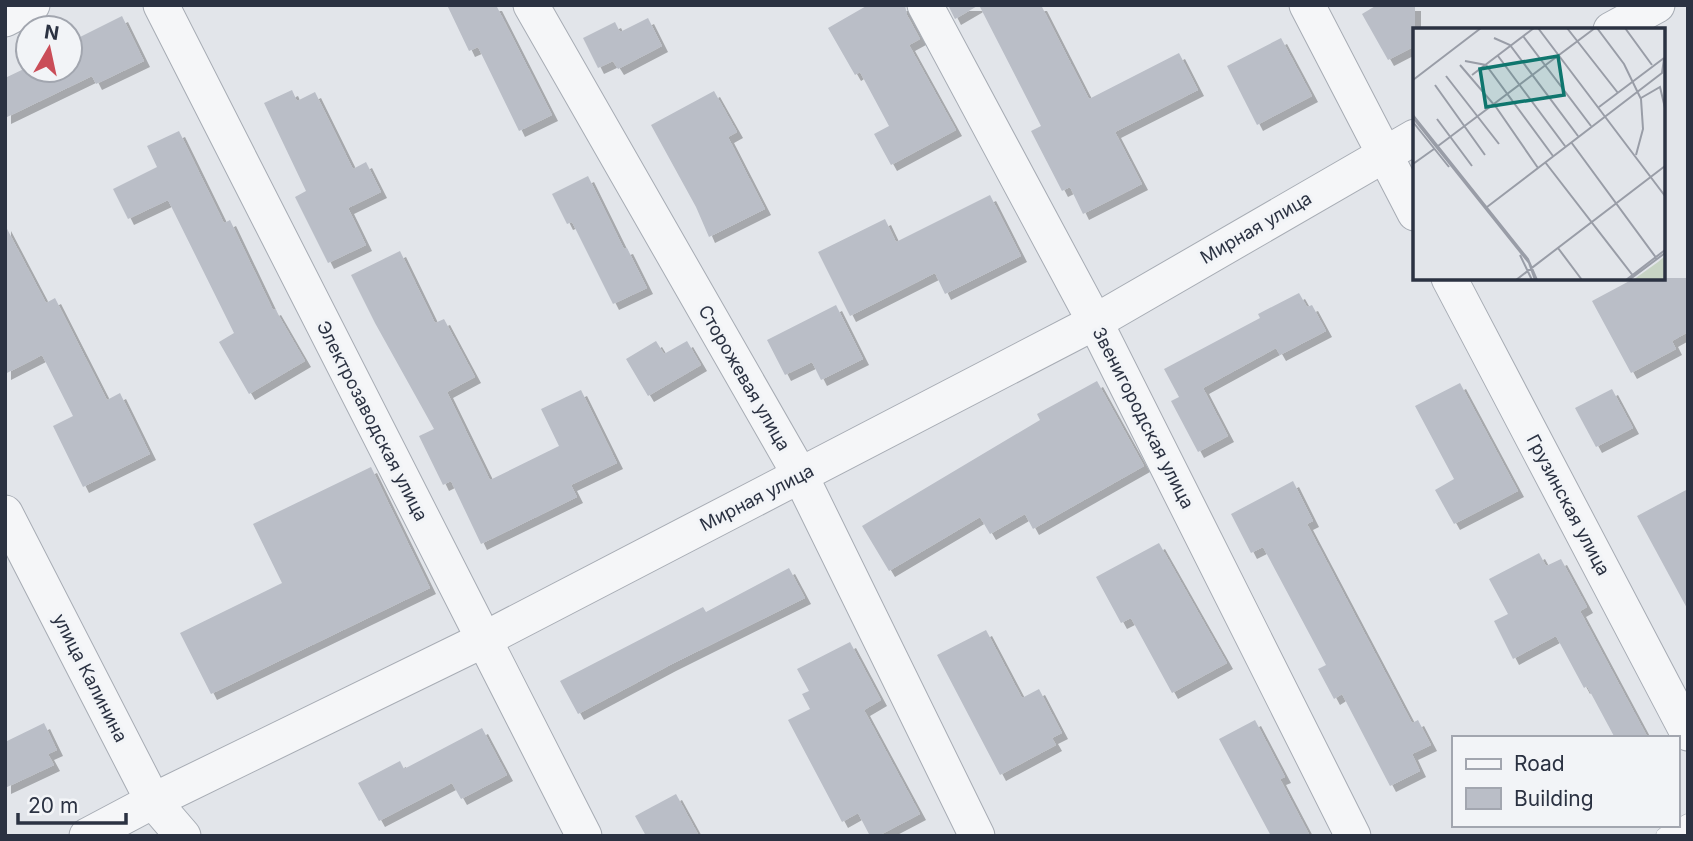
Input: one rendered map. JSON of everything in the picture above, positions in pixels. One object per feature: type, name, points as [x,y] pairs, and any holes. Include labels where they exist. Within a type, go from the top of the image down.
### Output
[{"type":"street","points":[[5,19],[32,5]]},
{"type":"street","name":"Электрозаводская улица","points":[[161,5],[584,836]]},
{"type":"street","name":"Сторожевая улица","points":[[531,5],[800,475],[977,836]]},
{"type":"street","name":"Звенигородская улица","points":[[925,5],[1095,321],[1353,836]]},
{"type":"street","points":[[1307,5],[1413,209]]},
{"type":"street","points":[[1616,28],[1657,5]]},
{"type":"street","name":"Мирная улица","points":[[87,836],[483,640],[1095,321],[1413,138]]},
{"type":"street","name":"Грузинская улица","points":[[1450,280],[1688,733]]},
{"type":"street","name":"улица Калинина","points":[[5,513],[153,801],[183,836]]},
{"type":"lane","points":[[1665,836],[1688,823]]},
{"type":"building","points":[[447,5],[496,5],[552,115],[519,131],[478,47],[469,51]]},
{"type":"building","points":[[868,5],[905,5],[907,15],[920,39],[909,45],[956,130],[891,165],[874,134],[889,126],[860,72],[855,75],[828,28]]},
{"type":"building","points":[[948,5],[979,5],[955,19]]},
{"type":"building","points":[[979,5],[1041,5],[1089,99],[1179,53],[1198,90],[1115,132],[1142,184],[1083,214],[1070,187],[1062,191],[1031,131],[1041,126]]},
{"type":"building","points":[[1377,5],[1415,5],[1413,47],[1388,60],[1362,14]]},
{"type":"building","points":[[122,16],[144,61],[96,84],[92,76],[84,80],[84,35]]},
{"type":"building","points":[[648,18],[662,46],[618,69],[613,61],[598,68],[583,38],[615,22],[620,32]]},
{"type":"building","points":[[1281,38],[1312,96],[1257,125],[1227,66]]},
{"type":"building","points":[[14,74],[14,84],[75,84],[5,118],[5,78]]},
{"type":"building","points":[[292,90],[297,101],[315,92],[353,169],[366,162],[381,192],[348,208],[366,245],[328,263],[295,197],[306,191],[264,103]]},
{"type":"building","points":[[714,91],[737,132],[728,137],[765,209],[709,237],[696,207],[651,125]]},
{"type":"building","points":[[179,131],[224,223],[230,220],[273,310],[275,309],[305,361],[249,394],[219,342],[234,333],[168,200],[128,219],[113,189],[157,167],[147,146]]},
{"type":"building","points":[[588,176],[624,249],[627,248],[647,288],[613,304],[572,222],[567,224],[552,194]]},
{"type":"building","points":[[990,195],[1021,256],[945,294],[935,273],[850,316],[818,252],[885,219],[896,242]]},
{"type":"building","points":[[5,225],[46,303],[55,298],[107,400],[120,393],[150,454],[83,487],[53,426],[73,416],[42,355],[5,374]]},
{"type":"building","points":[[400,251],[435,323],[444,319],[475,377],[447,392],[490,480],[559,446],[541,409],[581,390],[617,463],[571,485],[577,497],[481,544],[451,481],[443,485],[419,436],[434,429],[351,275]]},
{"type":"building","points":[[1688,278],[1688,332],[1672,341],[1676,349],[1631,373],[1592,301],[1631,280]]},
{"type":"building","points":[[1299,293],[1307,307],[1312,305],[1326,331],[1280,355],[1276,348],[1203,388],[1228,436],[1198,452],[1171,401],[1179,397],[1164,369],[1260,318],[1258,314]]},
{"type":"building","points":[[836,305],[863,359],[821,380],[812,362],[785,375],[767,340]]},
{"type":"building","points":[[656,341],[664,354],[687,341],[701,365],[648,396],[626,359]]},
{"type":"building","points":[[1097,381],[1144,466],[1033,529],[1025,514],[990,534],[980,517],[889,571],[862,526],[1040,420],[1037,414]]},
{"type":"building","points":[[1460,383],[1518,491],[1454,524],[1435,490],[1454,479],[1415,406]]},
{"type":"building","points":[[1612,389],[1633,428],[1596,447],[1575,408]]},
{"type":"building","points":[[371,467],[430,588],[211,694],[180,633],[282,583],[253,524]]},
{"type":"building","points":[[1293,481],[1313,521],[1307,524],[1412,723],[1418,720],[1431,745],[1412,754],[1420,771],[1390,786],[1342,694],[1334,699],[1318,669],[1326,665],[1263,547],[1251,553],[1231,514]]},
{"type":"building","points":[[1688,489],[1688,610],[1637,516]]},
{"type":"building","points":[[1159,543],[1227,663],[1172,693],[1131,618],[1121,623],[1096,577]]},
{"type":"building","points":[[1539,553],[1546,566],[1561,559],[1587,607],[1580,611],[1647,736],[1614,736],[1556,636],[1513,659],[1494,621],[1508,614],[1489,579]]},
{"type":"building","points":[[789,568],[805,598],[578,714],[560,681],[703,607],[706,612]]},
{"type":"building","points":[[986,630],[1022,698],[1039,689],[1062,733],[1052,738],[1056,745],[1000,775],[937,655]]},
{"type":"building","points":[[850,642],[881,700],[864,710],[920,814],[878,836],[870,836],[858,813],[842,822],[788,720],[810,709],[802,694],[809,691],[797,669]]},
{"type":"building","points":[[1255,720],[1285,777],[1280,779],[1310,836],[1271,836],[1219,739]]},
{"type":"building","points":[[44,723],[57,750],[48,754],[54,765],[5,788],[5,742]]},
{"type":"building","points":[[482,728],[507,775],[461,799],[452,783],[379,821],[358,783],[400,761],[404,769]]},
{"type":"building","points":[[676,794],[699,836],[646,836],[635,816]]}]
